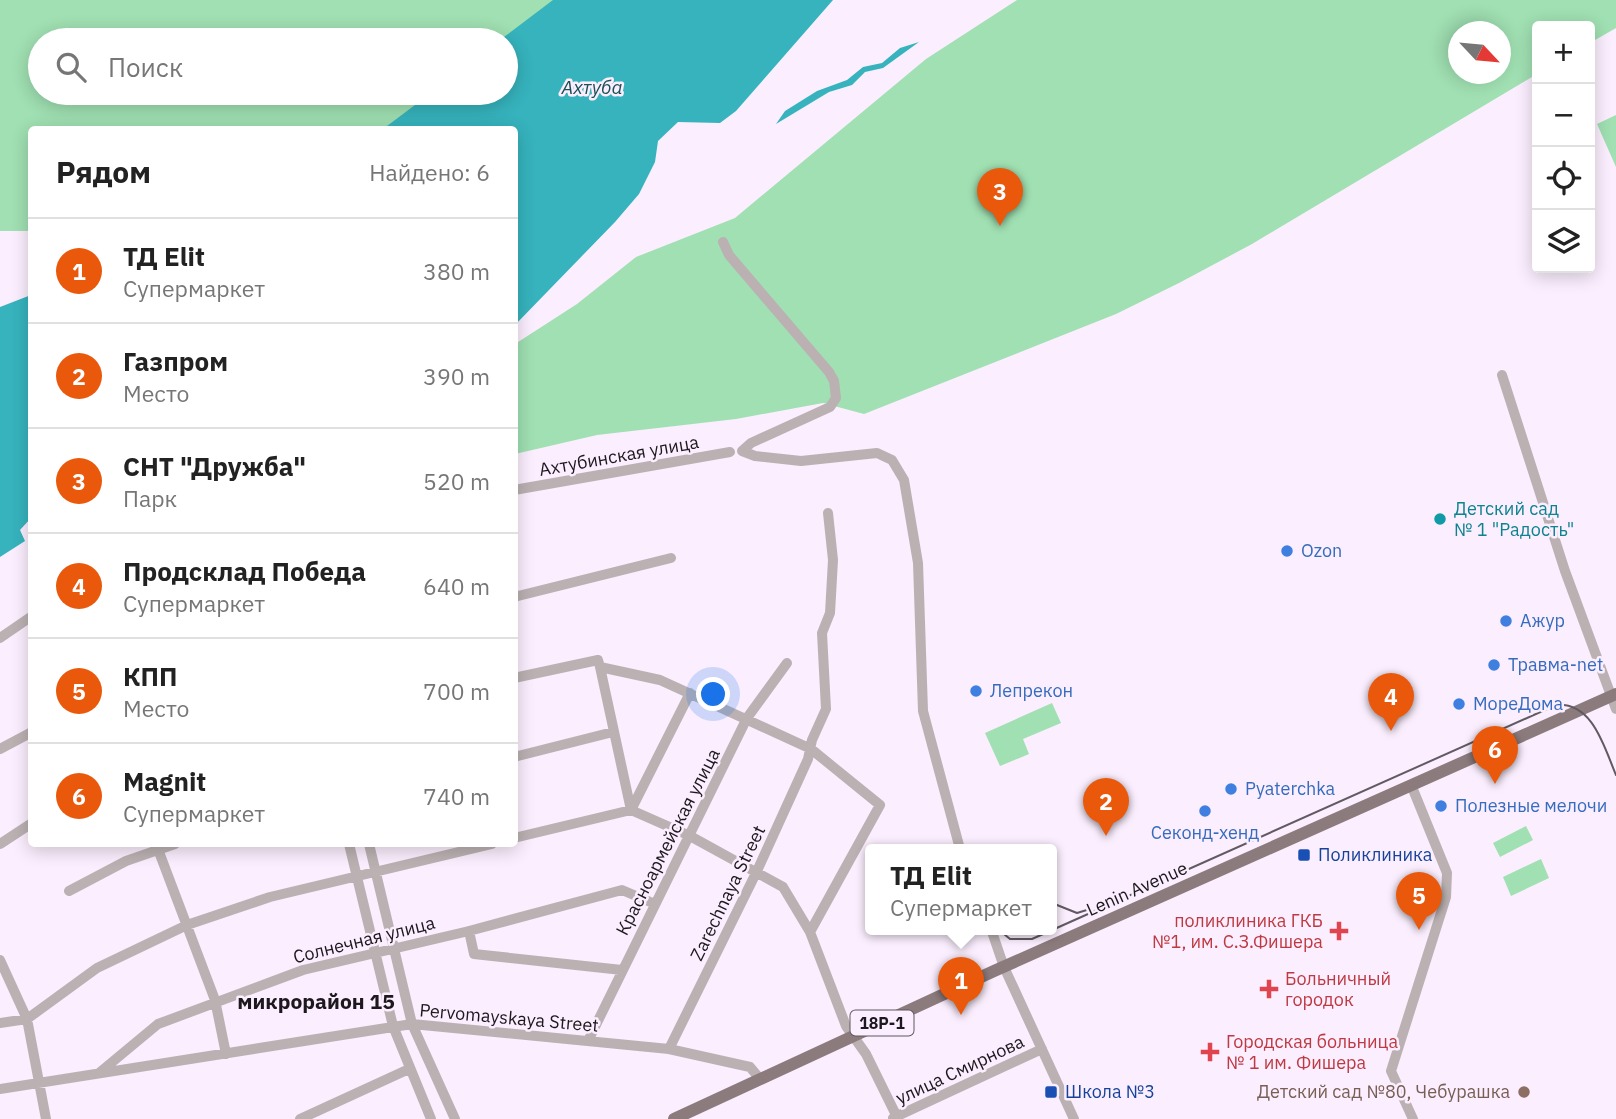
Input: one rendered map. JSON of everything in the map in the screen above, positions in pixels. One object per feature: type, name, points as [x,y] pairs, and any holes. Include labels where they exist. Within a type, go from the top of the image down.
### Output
[{"type":"main road","name":"Lenin Avenue","points":[[674,1119],[1004,967],[1614,700]]},
{"type":"street","points":[[723,242],[729,255],[830,372],[836,398],[830,407],[751,443],[742,451],[755,456],[801,461],[877,453],[892,460],[904,480],[918,563],[923,711],[959,844]]},
{"type":"street","points":[[1502,375],[1565,571],[1614,700]]},
{"type":"street","name":"Ахтубинская улица","points":[[518,489],[730,452]]},
{"type":"street","name":"Zarechnaya Street","points":[[669,1049],[757,871],[811,750],[826,709],[822,633],[830,613],[833,560],[828,513]]},
{"type":"street","points":[[518,596],[671,558]]},
{"type":"street","points":[[0,638],[28,619]]},
{"type":"street","points":[[518,677],[598,660],[631,810]]},
{"type":"street","name":"Красноармейская улица","points":[[588,1041],[747,718],[787,663]]},
{"type":"street","points":[[600,667],[641,674],[747,718],[811,750],[880,805],[860,846],[810,932]]},
{"type":"street","points":[[631,810],[690,693]]},
{"type":"street","points":[[518,756],[613,732]]},
{"type":"street","points":[[0,749],[28,734]]},
{"type":"street","points":[[1412,787],[1447,873],[1446,897],[1391,1071],[1413,1119]]},
{"type":"street","points":[[518,837],[631,810],[690,836],[783,887],[810,932],[846,1026],[854,1035],[895,1118]]},
{"type":"street","points":[[0,844],[28,826]]},
{"type":"street","points":[[860,846],[865,850]]},
{"type":"street","points":[[69,891],[155,847]]},
{"type":"street","points":[[157,847],[215,1000],[226,1054]]},
{"type":"street","points":[[350,847],[393,1026],[431,1119]]},
{"type":"street","points":[[370,847],[412,1024],[455,1119]]},
{"type":"street","points":[[0,1023],[27,1019],[97,968],[187,925],[270,897],[479,847]]},
{"type":"street","name":"Солнечная улица","points":[[99,1073],[158,1024],[215,1000],[303,970],[469,931],[622,890],[655,904]]},
{"type":"street","points":[[469,931],[474,954],[622,970]]},
{"type":"street","points":[[993,935],[1004,967],[1074,1119]]},
{"type":"street","points":[[0,960],[27,1019],[46,1119]]},
{"type":"street","name":"Pervomayskaya Street","points":[[0,1088],[412,1024],[669,1049],[750,1067],[760,1079]]},
{"type":"street","name":"улица Смирнова","points":[[895,1118],[1042,1049]]},
{"type":"street","points":[[300,1119],[410,1069]]},
{"type":"green space","points":[[0,0],[568,0],[518,32],[518,28],[28,28],[28,105],[431,105],[403,126],[28,126],[28,231],[0,231]]},
{"type":"green space","points":[[1017,0],[1616,0],[1616,28],[1595,40],[1595,21],[1532,21],[1532,77],[1252,244],[1116,314],[864,414],[823,403],[736,419],[597,435],[518,453],[518,342],[577,304],[636,257],[735,218],[926,59]]},
{"type":"green space","points":[[1616,115],[1616,167],[1597,124]]},
{"type":"green space","points":[[1052,703],[1061,723],[1023,739],[1029,754],[1000,766],[985,733]]},
{"type":"green space","points":[[1526,826],[1533,840],[1500,857],[1493,843]]},
{"type":"green space","points":[[1541,859],[1549,878],[1511,896],[1503,877]]},
{"type":"water","name":"Ахтуба","points":[[553,0],[833,0],[736,111],[720,123],[678,122],[658,141],[655,162],[639,194],[518,322],[518,126],[387,126],[415,105],[518,105],[516,28]]},
{"type":"water","points":[[919,42],[883,68],[865,72],[852,85],[829,92],[776,124],[785,111],[817,91],[847,80],[863,67],[882,63],[900,48]]},
{"type":"water","points":[[28,296],[28,521],[20,530],[25,541],[0,557],[0,307]]},
{"type":"tram line","points":[[1057,928],[1556,705],[1569,706],[1588,718],[1616,775]]},
{"type":"tram line","points":[[1057,905],[1077,913],[1090,909]]},
{"type":"tram line","points":[[1005,935],[1010,939],[1032,939],[1041,935]]},
{"type":"place","name":"СНТ \"Дружба\"","points":[[1000,226]]},
{"type":"place","name":"Детский сад № 1 \"Радость\"","points":[[1440,519]]},
{"type":"place","name":"Ozon","points":[[1287,551]]},
{"type":"place","name":"Ажур","points":[[1506,621]]},
{"type":"place","name":"Травма-net","points":[[1494,665]]},
{"type":"place","name":"Лепрекон","points":[[976,691]]},
{"type":"place","name":"МореДома","points":[[1459,704]]},
{"type":"place","name":"Продсклад Победа","points":[[1391,731]]},
{"type":"place","name":"Magnit","points":[[1495,784]]},
{"type":"place","name":"Pyaterchka","points":[[1231,789]]},
{"type":"place","name":"Полезные мелочи","points":[[1441,806]]},
{"type":"place","name":"Секонд-хенд","points":[[1205,811]]},
{"type":"place","name":"Газпром","points":[[1106,836]]},
{"type":"place","name":"Поликлиника","points":[[1304,855]]},
{"type":"place","name":"КПП","points":[[1419,930]]},
{"type":"place","name":"поликлиника ГКБ №1, им. С.З.Фишера","points":[[1339,931]]},
{"type":"place","name":"Больничный городок","points":[[1269,989]]},
{"type":"place","name":"ТД Elit","points":[[961,1015]]},
{"type":"place","name":"Городская больница № 1 им. Фишера","points":[[1210,1052]]},
{"type":"place","name":"Школа №3","points":[[1051,1092]]},
{"type":"place","name":"Детский сад №80, Чебурашка","points":[[1524,1092]]},
{"type":"district","name":"микрорайон 15","points":[[316,1002]]}]
